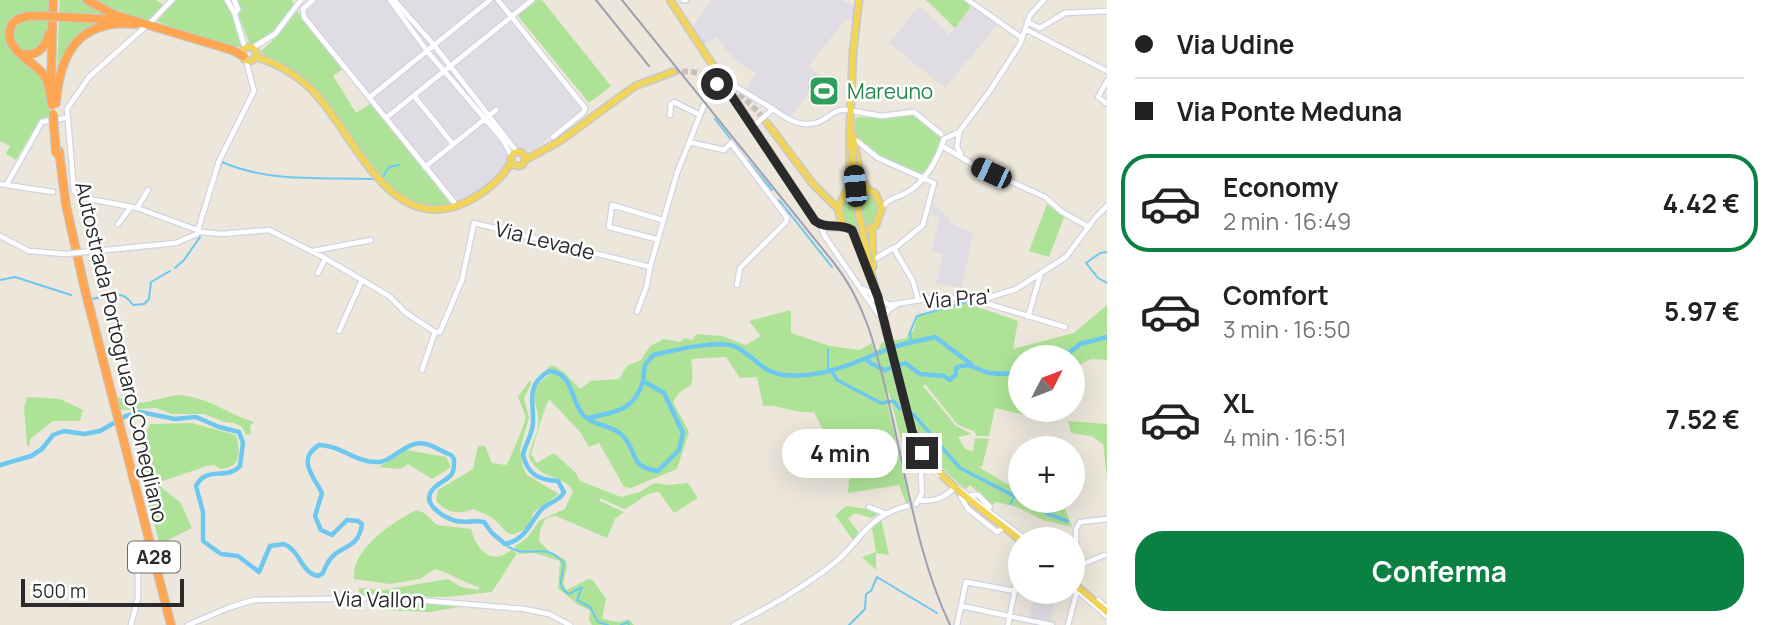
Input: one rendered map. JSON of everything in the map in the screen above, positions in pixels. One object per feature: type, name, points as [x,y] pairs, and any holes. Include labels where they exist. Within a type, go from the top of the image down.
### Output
[{"type":"highway","points":[[16,53],[33,55],[44,47],[49,33],[53,0]]},
{"type":"highway","name":"Autostrada Portogruaro-Conegliano","points":[[53,0],[54,109],[71,248],[169,625]]},
{"type":"highway","points":[[88,0],[115,15],[232,50],[251,53]]},
{"type":"highway","points":[[54,109],[44,75],[16,53],[9,42],[11,27],[25,17],[63,16],[160,27]]},
{"type":"highway","points":[[54,109],[62,64],[71,48],[85,35],[111,24],[160,27]]},
{"type":"main road","points":[[670,0],[711,64],[719,82],[753,122],[759,139],[815,221],[826,228],[849,228],[862,232],[872,229],[880,220],[882,208],[878,198],[862,181],[850,121]]},
{"type":"main road","points":[[826,228],[839,212],[848,187],[853,52],[859,0]]},
{"type":"main road","points":[[251,53],[285,70],[312,90],[378,180],[394,195],[411,204],[439,209],[456,206],[477,196],[517,158],[560,141],[635,86],[673,72]]},
{"type":"main road","points":[[850,121],[858,209],[869,263],[909,422],[918,446],[955,488],[1008,532]]},
{"type":"main road","points":[[767,123],[809,180],[830,199],[839,212],[849,228],[878,297]]},
{"type":"main road","points":[[830,199],[844,196],[854,189],[867,189]]},
{"type":"main road","points":[[872,229],[872,261],[878,297]]},
{"type":"main road","points":[[1085,594],[1107,612]]},
{"type":"street","points":[[150,22],[172,0]]},
{"type":"street","points":[[0,236],[29,251],[66,254],[176,243],[198,232],[219,161],[254,91],[251,53],[227,0]]},
{"type":"street","points":[[234,0],[238,9],[235,13]]},
{"type":"street","points":[[251,53],[275,34],[301,0]]},
{"type":"street","points":[[313,0],[303,9],[303,15],[454,202]]},
{"type":"street","points":[[370,97],[490,0]]},
{"type":"street","points":[[498,0],[585,108],[584,112],[553,137]]},
{"type":"street","points":[[386,118],[532,0]]},
{"type":"street","points":[[968,0],[1022,38]]},
{"type":"street","points":[[965,159],[955,138],[1001,75],[1022,38],[1027,22],[1044,0]]},
{"type":"street","points":[[393,1],[434,45],[517,158]]},
{"type":"street","points":[[385,9],[393,1]]},
{"type":"street","points":[[393,1],[427,51],[487,117]]},
{"type":"street","points":[[1027,22],[1040,28],[1065,13],[1107,12]]},
{"type":"street","points":[[145,27],[89,77],[66,109],[76,195],[134,208],[198,232],[222,234],[269,230],[312,251],[395,300],[406,313],[435,332],[422,370]]},
{"type":"street","points":[[1025,29],[1107,71]]},
{"type":"street","points":[[1106,103],[1098,97],[1107,81]]},
{"type":"street","points":[[637,312],[647,285],[662,219],[689,142],[704,102],[719,82],[797,124],[818,123],[838,110],[877,115],[914,112],[941,134]]},
{"type":"street","points":[[414,96],[453,144]]},
{"type":"street","points":[[670,115],[671,104],[674,102],[700,115]]},
{"type":"street","points":[[753,122],[773,109]]},
{"type":"street","points":[[425,167],[496,110]]},
{"type":"street","points":[[7,184],[42,122],[66,118]]},
{"type":"street","points":[[955,138],[944,139],[948,149],[1045,197],[1062,212],[1089,227]]},
{"type":"street","points":[[857,141],[878,158],[934,185],[925,222],[916,234],[883,254]]},
{"type":"street","points":[[689,142],[724,150],[731,143],[787,218],[740,268],[737,285]]},
{"type":"street","points":[[882,208],[892,198],[912,189],[940,155],[957,147]]},
{"type":"street","points":[[0,184],[52,192]]},
{"type":"street","points":[[118,224],[148,190]]},
{"type":"street","points":[[878,198],[892,198]]},
{"type":"street","points":[[656,239],[609,227],[612,205],[662,219]]},
{"type":"street","name":"Via Pra'","points":[[878,297],[887,305],[921,299],[972,299],[1007,293],[1040,276],[1071,252],[1107,206]]},
{"type":"street","name":"Via Levade","points":[[435,332],[440,332],[462,280],[474,223],[650,267]]},
{"type":"street","points":[[826,228],[878,314]]},
{"type":"street","points":[[312,251],[371,240]]},
{"type":"street","points":[[894,249],[921,299]]},
{"type":"street","points":[[318,273],[326,259]]},
{"type":"street","points":[[1028,317],[1040,276]]},
{"type":"street","points":[[340,331],[362,280]]},
{"type":"street","points":[[972,299],[1065,327]]},
{"type":"street","name":"Via Pra'","points":[[884,319],[888,310],[898,304]]},
{"type":"street","points":[[918,446],[918,502],[943,497],[955,488]]},
{"type":"street","points":[[920,455],[1000,528]]},
{"type":"street","points":[[920,467],[926,463]]},
{"type":"street","points":[[955,488],[1003,520]]},
{"type":"street","points":[[972,495],[978,495],[1008,527]]},
{"type":"street","points":[[967,500],[969,507],[1008,534]]},
{"type":"street","points":[[734,625],[784,599],[837,561],[870,524],[884,513],[907,506]]},
{"type":"street","points":[[869,507],[884,513]]},
{"type":"street","points":[[1077,527],[1080,522],[1107,519]]},
{"type":"street","points":[[1085,563],[1105,555]]},
{"type":"street","points":[[131,625],[137,603],[138,559]]},
{"type":"street","points":[[957,625],[967,582],[1008,590]]},
{"type":"street","name":"Via Vallon","points":[[188,625],[253,600],[375,598],[439,600],[517,608],[549,614],[570,625]]},
{"type":"street","points":[[1008,625],[1012,604]]},
{"type":"street","points":[[1068,625],[1071,604]]},
{"type":"street","points":[[961,606],[1052,625]]},
{"type":"shaded area","points":[[315,0],[529,0],[509,17],[582,111],[532,151],[516,149],[508,156],[508,165],[504,170],[478,192],[458,203],[303,16],[305,9]]},
{"type":"shaded area","points":[[711,0],[841,0],[856,6],[854,20],[845,20],[809,66],[822,77],[789,118],[764,100],[745,91],[756,73],[734,60],[717,37],[703,45],[692,28]]},
{"type":"shaded area","points":[[919,6],[949,35],[973,7],[998,24],[945,88],[889,43]]},
{"type":"shaded area","points":[[933,205],[947,216],[951,224],[973,233],[962,287],[936,284],[943,254],[931,251],[940,218],[930,214]]},
{"type":"shaded area","points":[[1032,604],[1054,604],[1050,623],[1029,619]]},
{"type":"green space","points":[[0,0],[49,0],[49,13],[21,16],[6,41],[14,52],[40,72],[47,86],[49,102],[50,117],[41,118],[16,160],[6,154],[10,146],[0,141]]},
{"type":"green space","points":[[60,0],[85,0],[121,18],[59,14]]},
{"type":"green space","points":[[90,0],[156,0],[164,5],[149,21],[108,10]]},
{"type":"green space","points":[[174,0],[225,0],[234,14],[244,44],[242,47],[220,44],[158,22],[156,19]]},
{"type":"green space","points":[[237,0],[292,0],[294,6],[271,35],[254,45],[249,42],[238,15],[241,10]]},
{"type":"green space","points":[[535,0],[542,0],[611,86],[589,103],[517,15]]},
{"type":"green space","points":[[926,0],[963,0],[971,7],[955,28]]},
{"type":"green space","points":[[296,10],[344,68],[333,76],[356,113],[371,103],[451,204],[431,206],[414,201],[389,186],[310,83],[260,52],[275,38]]},
{"type":"green space","points":[[49,18],[47,37],[36,52],[19,52],[11,41],[17,22],[24,19]]},
{"type":"green space","points":[[59,19],[122,22],[84,34],[57,74]]},
{"type":"green space","points":[[913,113],[940,135],[941,140],[936,157],[921,175],[875,154],[855,137],[855,120],[858,117],[881,118]]},
{"type":"green space","points":[[860,191],[874,196],[879,210],[874,224],[860,229],[846,224],[841,210],[846,196]]},
{"type":"green space","points":[[1047,204],[1064,217],[1049,257],[1029,251]]},
{"type":"green space","points":[[963,302],[1018,321],[1014,345],[1008,345],[1008,411],[995,408],[989,436],[977,436],[974,431],[958,425],[925,384],[923,386],[956,426],[972,434],[958,437],[965,449],[973,451],[975,438],[989,439],[982,467],[977,466],[1008,484],[1008,505],[996,502],[993,505],[970,485],[966,489],[942,468],[918,435],[905,392],[900,392],[911,440],[918,457],[918,465],[908,467],[889,393],[885,393],[910,502],[906,503],[899,485],[848,493],[849,479],[865,470],[883,453],[846,477],[814,412],[763,406],[757,377],[740,378],[726,357],[691,359],[691,384],[673,402],[689,432],[677,469],[631,488],[624,487],[599,443],[589,447],[581,433],[549,399],[531,454],[537,463],[554,453],[575,472],[580,481],[621,497],[639,492],[655,483],[688,483],[698,498],[674,513],[659,492],[649,494],[624,509],[600,498],[600,501],[624,512],[615,519],[607,538],[556,516],[546,518],[540,530],[539,541],[551,553],[566,560],[563,584],[567,590],[588,579],[593,580],[606,599],[602,619],[619,622],[629,619],[634,625],[592,625],[589,620],[590,610],[578,605],[558,588],[560,561],[534,553],[519,554],[514,547],[527,538],[540,520],[565,509],[573,491],[569,485],[540,471],[529,457],[538,425],[535,392],[541,381],[549,375],[548,367],[553,365],[565,373],[580,389],[591,381],[619,379],[627,366],[641,360],[650,346],[664,339],[680,342],[685,338],[693,340],[696,334],[722,336],[746,345],[761,336],[749,321],[791,310],[791,333],[830,346],[860,350],[872,343],[874,351],[879,349],[881,343],[907,338],[908,333],[913,332],[918,316]]},
{"type":"green space","points":[[1107,305],[1107,360],[1091,359],[1085,362],[1085,345],[1028,345],[1074,333]]},
{"type":"green space","points":[[530,380],[531,384],[524,398],[529,418],[520,449],[523,468],[527,475],[559,494],[534,512],[528,527],[509,534],[495,520],[473,509],[453,512],[436,501],[438,490],[473,469],[478,446],[485,446],[492,463],[506,465],[526,417],[518,397]]},
{"type":"green space","points":[[176,395],[208,402],[254,422],[250,426],[251,434],[246,435],[242,427],[234,423],[204,414],[172,414],[156,408],[120,410],[116,397],[142,403]]},
{"type":"green space","points":[[27,397],[60,399],[83,410],[80,421],[53,421],[30,439],[30,445],[27,446],[24,408]]},
{"type":"green space","points":[[1068,422],[1107,424],[1107,478],[1103,444],[1091,436],[1071,433]]},
{"type":"green space","points":[[192,423],[236,435],[239,453],[236,462],[228,468],[207,466],[157,483],[143,470],[149,456],[140,445],[150,424]]},
{"type":"green space","points":[[406,450],[446,457],[451,467],[432,479],[408,464],[401,469],[379,467]]},
{"type":"green space","points":[[145,474],[181,503],[192,528],[160,544],[141,480]]},
{"type":"green space","points":[[846,506],[877,510],[879,513],[872,518],[855,513],[848,518],[859,533],[853,540],[835,515]]},
{"type":"green space","points":[[416,510],[424,513],[437,525],[471,529],[481,549],[491,556],[504,555],[511,550],[517,553],[492,592],[446,597],[364,596],[359,593],[359,588],[383,590],[448,579],[461,587],[478,590],[479,587],[435,569],[420,579],[390,584],[354,579],[359,557],[366,547],[385,529]]},
{"type":"green space","points":[[1029,513],[1067,513],[1072,527],[1043,520]]},
{"type":"green space","points":[[881,519],[889,555],[876,553],[876,570],[862,557],[876,552],[872,528]]},
{"type":"green space","points":[[437,602],[459,604],[459,607],[430,612],[381,610]]},
{"type":"waterway","points":[[715,119],[740,151]]},
{"type":"waterway","points":[[748,161],[772,190]]},
{"type":"waterway","points":[[216,177],[222,162],[240,169],[277,176],[374,179]]},
{"type":"waterway","points":[[382,178],[389,167],[399,165]]},
{"type":"waterway","points":[[779,200],[832,267]]},
{"type":"waterway","points":[[175,268],[200,237]]},
{"type":"waterway","points":[[1107,252],[1100,253],[1086,263],[1098,278],[1107,283]]},
{"type":"waterway","points":[[90,299],[119,295],[133,305],[144,304],[149,299],[151,282],[170,271]]},
{"type":"waterway","points":[[0,280],[15,277],[71,295]]},
{"type":"waterway","points":[[911,344],[910,332],[917,316],[966,302]]},
{"type":"waterway","points":[[0,465],[31,456],[42,449],[53,435],[64,431],[84,434],[100,431],[126,416],[140,412],[175,419],[196,417],[239,432],[243,443],[240,466],[229,472],[206,476],[196,486],[203,512],[203,541],[221,554],[238,556],[259,572],[270,546],[284,544],[294,551],[308,571],[318,576],[323,573],[333,556],[351,545],[362,524],[347,520],[332,535],[321,530],[315,516],[322,493],[311,474],[308,462],[312,450],[319,445],[376,462],[388,459],[419,443],[451,455],[454,459],[453,471],[430,494],[429,499],[434,509],[456,521],[484,522],[505,544],[523,535],[542,509],[564,492],[558,481],[540,478],[531,472],[523,455],[533,426],[532,394],[537,382],[549,371],[557,373],[567,382],[584,416],[618,431],[627,441],[638,462],[658,471],[679,450],[683,433],[664,393],[643,381],[645,365],[653,355],[696,346],[730,345],[770,371],[797,376],[837,369],[893,347],[935,337],[971,364]]},
{"type":"waterway","points":[[1079,345],[1107,337]]},
{"type":"waterway","points":[[828,349],[828,371]]},
{"type":"waterway","points":[[866,359],[885,370],[905,363],[920,374],[944,376],[950,380],[956,374],[956,368],[966,365],[990,373],[1008,374]]},
{"type":"waterway","points":[[831,370],[837,380],[881,403],[894,401],[899,408],[913,414],[960,468],[1008,493]]},
{"type":"waterway","points":[[588,418],[615,412],[629,404],[635,399],[643,381]]},
{"type":"waterway","points":[[1046,513],[1067,521]]},
{"type":"waterway","points":[[505,544],[512,549],[543,551],[557,557],[564,564],[562,588],[569,594],[582,587],[577,600],[590,607],[598,622],[608,625]]},
{"type":"waterway","points":[[849,625],[865,609],[866,594],[871,591],[877,577],[937,613]]},
{"type":"waterway","points":[[621,625],[628,622],[629,625]]},
{"type":"tunnel","points":[[673,72],[701,74],[726,84],[748,102],[767,123]]},
{"type":"railway","points":[[596,0],[649,66]]},
{"type":"railway","points":[[622,0],[834,263],[861,308],[873,340],[928,569],[950,625]]},
{"type":"place","name":"Mareuno","points":[[824,91]]},
{"type":"route","points":[[717,84],[729,92],[815,221],[825,227],[842,225],[852,230],[878,297],[912,431],[922,453]]}]
